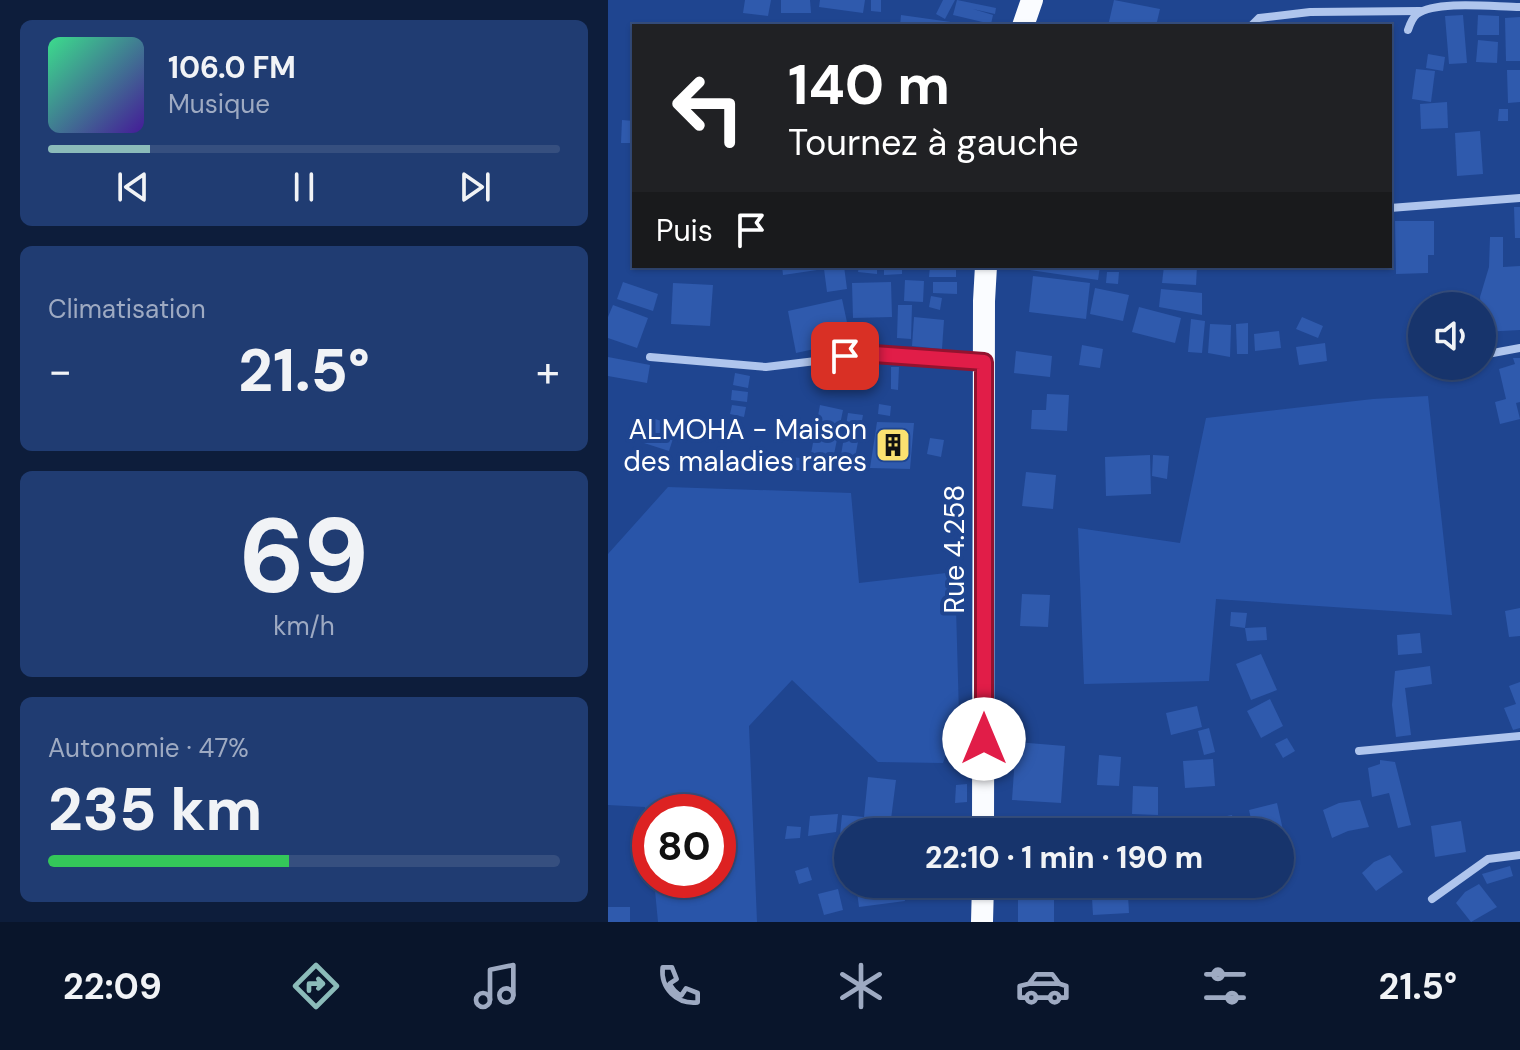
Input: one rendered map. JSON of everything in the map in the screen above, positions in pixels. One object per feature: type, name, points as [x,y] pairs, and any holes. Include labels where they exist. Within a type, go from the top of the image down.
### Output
[{"type":"highway","points":[[1024,24],[1032,0]]},
{"type":"highway","name":"Rue 4.258","points":[[983,818],[986,268]]},
{"type":"highway","points":[[982,922],[983,898]]},
{"type":"street","points":[[1253,24],[1259,18],[1310,12],[1420,11],[1454,5],[1520,7]]},
{"type":"street","points":[[1408,30],[1420,11]]},
{"type":"street","points":[[1392,208],[1520,198]]},
{"type":"street","points":[[1496,352],[1520,348]]},
{"type":"street","points":[[650,357],[766,367],[874,354],[984,362]]},
{"type":"street","points":[[1359,751],[1520,736]]},
{"type":"street","points":[[1432,899],[1488,859],[1520,855]]},
{"type":"shaded area","points":[[1428,396],[1452,615],[1216,599],[1209,681],[1084,684],[1078,528],[1180,543],[1206,418],[1373,399]]},
{"type":"shaded area","points":[[668,487],[851,493],[859,583],[955,572],[959,715],[943,763],[878,762],[792,680],[749,726],[757,922],[658,922],[656,898],[736,898],[736,794],[632,794],[632,806],[608,805],[608,554]]},
{"type":"building","points":[[745,0],[771,0],[768,16],[743,13]]},
{"type":"building","points":[[781,0],[810,0],[811,13],[781,13]]},
{"type":"building","points":[[820,0],[865,0],[863,13],[819,7]]},
{"type":"building","points":[[871,0],[881,0],[881,12],[871,11]]},
{"type":"building","points":[[943,0],[955,0],[945,19],[936,14]]},
{"type":"building","points":[[957,0],[996,8],[995,14],[973,9],[993,15],[991,24],[953,15]]},
{"type":"building","points":[[1114,0],[1160,9],[1156,24],[1108,24]]},
{"type":"building","points":[[901,15],[965,24],[900,24]]},
{"type":"building","points":[[1463,15],[1467,63],[1449,64],[1445,16]]},
{"type":"building","points":[[1478,15],[1499,16],[1499,35],[1477,35]]},
{"type":"building","points":[[1520,17],[1520,61],[1506,61],[1505,18]]},
{"type":"building","points":[[1478,40],[1498,42],[1497,63],[1476,62]]},
{"type":"building","points":[[1428,54],[1445,57],[1443,71],[1426,68]]},
{"type":"building","points":[[1416,69],[1435,71],[1431,102],[1412,99]]},
{"type":"building","points":[[1507,70],[1520,70],[1520,102],[1508,103]]},
{"type":"building","points":[[1447,102],[1448,128],[1421,129],[1420,104]]},
{"type":"building","points":[[1499,109],[1508,109],[1508,121],[1498,121]]},
{"type":"building","points":[[622,120],[632,121],[632,143],[621,143]]},
{"type":"building","points":[[1480,131],[1483,174],[1457,176],[1455,133]]},
{"type":"building","points":[[1514,207],[1520,207],[1520,238],[1515,238]]},
{"type":"building","points":[[1395,221],[1434,221],[1434,255],[1428,255],[1428,273],[1396,274]]},
{"type":"building","points":[[1490,237],[1503,237],[1503,267],[1520,266],[1520,330],[1496,331],[1496,292],[1482,292],[1489,267]]},
{"type":"building","points":[[782,268],[844,268],[847,289],[827,292],[824,269],[783,275]]},
{"type":"building","points":[[859,268],[877,268],[877,274],[858,272]]},
{"type":"building","points":[[884,268],[902,268],[902,274],[884,275]]},
{"type":"building","points":[[930,268],[956,268],[956,277],[929,277]]},
{"type":"building","points":[[1023,268],[1100,268],[1098,280]]},
{"type":"building","points":[[1164,268],[1197,268],[1196,285],[1162,283]]},
{"type":"building","points":[[1107,272],[1119,272],[1118,284],[1106,283]]},
{"type":"building","points":[[1033,276],[1090,283],[1086,319],[1029,312]]},
{"type":"building","points":[[905,280],[924,281],[923,302],[904,301]]},
{"type":"building","points":[[623,282],[658,294],[653,311],[617,299]]},
{"type":"building","points":[[891,282],[892,317],[853,318],[852,283]]},
{"type":"building","points":[[933,282],[957,282],[957,294],[933,293]]},
{"type":"building","points":[[673,283],[713,285],[710,326],[671,324]]},
{"type":"building","points":[[1095,288],[1129,295],[1123,321],[1090,314]]},
{"type":"building","points":[[1161,289],[1202,293],[1202,315],[1159,307]]},
{"type":"building","points":[[931,296],[942,298],[940,310],[929,307]]},
{"type":"building","points":[[842,299],[851,341],[796,353],[788,311]]},
{"type":"building","points":[[613,305],[648,318],[637,348],[608,338],[608,317]]},
{"type":"building","points":[[898,305],[912,305],[911,339],[897,338]]},
{"type":"building","points":[[1139,307],[1181,318],[1175,343],[1132,332]]},
{"type":"building","points":[[914,317],[944,320],[942,349],[912,346]]},
{"type":"building","points":[[1302,317],[1323,326],[1318,338],[1296,329]]},
{"type":"building","points":[[1191,319],[1205,321],[1202,353],[1188,352]]},
{"type":"building","points":[[1248,323],[1248,354],[1237,354],[1236,324]]},
{"type":"building","points":[[1210,324],[1231,325],[1230,357],[1208,353]]},
{"type":"building","points":[[1279,331],[1281,348],[1255,351],[1254,334]]},
{"type":"building","points":[[1325,343],[1327,361],[1299,365],[1296,347]]},
{"type":"building","points":[[1082,345],[1103,349],[1100,368],[1079,365]]},
{"type":"building","points":[[1016,351],[1052,356],[1050,377],[1014,373]]},
{"type":"building","points":[[608,357],[650,365],[647,383],[608,376]]},
{"type":"building","points":[[1513,358],[1520,358],[1520,402],[1516,403],[1520,419],[1500,424],[1495,402],[1506,399],[1499,369],[1515,364]]},
{"type":"building","points":[[891,367],[899,367],[898,390],[891,389]]},
{"type":"building","points":[[735,373],[750,376],[748,388],[733,385]]},
{"type":"building","points":[[732,390],[748,392],[747,402],[731,400]]},
{"type":"building","points":[[1047,394],[1069,395],[1067,431],[1031,429],[1032,410],[1046,410]]},
{"type":"building","points":[[879,404],[891,406],[890,416],[878,414]]},
{"type":"building","points":[[732,405],[746,407],[744,417],[730,414]]},
{"type":"building","points":[[820,405],[843,410],[832,464],[810,459]]},
{"type":"building","points":[[848,413],[863,415],[854,463],[840,461]]},
{"type":"building","points":[[652,418],[677,426],[669,451],[644,443]]},
{"type":"building","name":"ALMOHA - Maison des maladies rares","points":[[877,422],[914,423],[910,469],[870,468]]},
{"type":"building","points":[[930,438],[944,440],[941,457],[927,454]]},
{"type":"building","points":[[772,455],[810,459],[809,471],[771,468]]},
{"type":"building","points":[[1150,455],[1151,494],[1106,496],[1105,457]]},
{"type":"building","points":[[1153,455],[1169,456],[1167,479],[1152,476]]},
{"type":"building","points":[[1026,472],[1056,475],[1053,509],[1022,506]]},
{"type":"building","points":[[1022,594],[1050,595],[1048,627],[1020,626]]},
{"type":"building","points":[[1520,608],[1520,636],[1509,637],[1505,611]]},
{"type":"building","points":[[1231,612],[1247,613],[1245,628],[1230,626]]},
{"type":"building","points":[[1266,627],[1267,640],[1247,641],[1245,628]]},
{"type":"building","points":[[1420,633],[1422,653],[1398,655],[1397,635]]},
{"type":"building","points":[[1261,654],[1277,690],[1251,700],[1236,664]]},
{"type":"building","points":[[1430,666],[1432,684],[1405,688],[1411,735],[1396,737],[1392,705],[1395,671]]},
{"type":"building","points":[[1520,682],[1520,728],[1513,730],[1504,708],[1516,704],[1509,686]]},
{"type":"building","points":[[1270,699],[1283,726],[1261,738],[1247,711]]},
{"type":"building","points":[[1197,706],[1202,727],[1171,735],[1166,713]]},
{"type":"building","points":[[1209,728],[1215,752],[1204,755],[1198,731]]},
{"type":"building","points":[[1287,738],[1295,751],[1283,758],[1275,744]]},
{"type":"building","points":[[1016,742],[1065,746],[1061,803],[1012,800]]},
{"type":"building","points":[[1099,755],[1121,757],[1119,786],[1097,785]]},
{"type":"building","points":[[1213,759],[1215,786],[1185,788],[1183,761]]},
{"type":"building","points":[[1380,760],[1395,762],[1411,825],[1398,828],[1389,793],[1372,797],[1368,768],[1380,764]]},
{"type":"building","points":[[868,777],[896,780],[891,818],[842,818],[842,815],[864,817]]},
{"type":"building","points":[[967,784],[967,802],[955,803],[956,785]]},
{"type":"building","points":[[1133,786],[1158,787],[1158,815],[1132,814]]},
{"type":"building","points":[[1360,800],[1369,827],[1332,838],[1323,810],[1339,803]]},
{"type":"building","points":[[1277,803],[1280,818],[1251,818],[1249,810]]},
{"type":"building","points":[[838,814],[838,818],[834,818],[834,832],[808,836],[810,816]]},
{"type":"building","points":[[1461,821],[1466,852],[1435,857],[1431,826]]},
{"type":"building","points":[[787,826],[801,827],[800,838],[785,839]]},
{"type":"building","points":[[1390,855],[1403,872],[1376,891],[1362,873],[1374,862]]},
{"type":"building","points":[[1510,866],[1513,876],[1487,884],[1482,874]]},
{"type":"building","points":[[808,867],[812,880],[799,884],[795,871]]},
{"type":"building","points":[[1479,884],[1497,907],[1471,922],[1456,903],[1465,892]]},
{"type":"building","points":[[834,890],[834,898],[840,898],[843,910],[824,915],[818,894]]},
{"type":"building","points":[[858,898],[904,898],[905,901],[859,907]]},
{"type":"building","points":[[1054,898],[1054,922],[1018,922],[1018,899]]},
{"type":"building","points":[[1092,898],[1128,898],[1129,913],[1093,915]]},
{"type":"building","points":[[608,907],[630,907],[630,922],[608,922]]},
{"type":"place","name":"ALMOHA - Maison des maladies rares","points":[[893,445]]},
{"type":"route","points":[[845,356],[874,354],[984,362],[984,739]]}]
